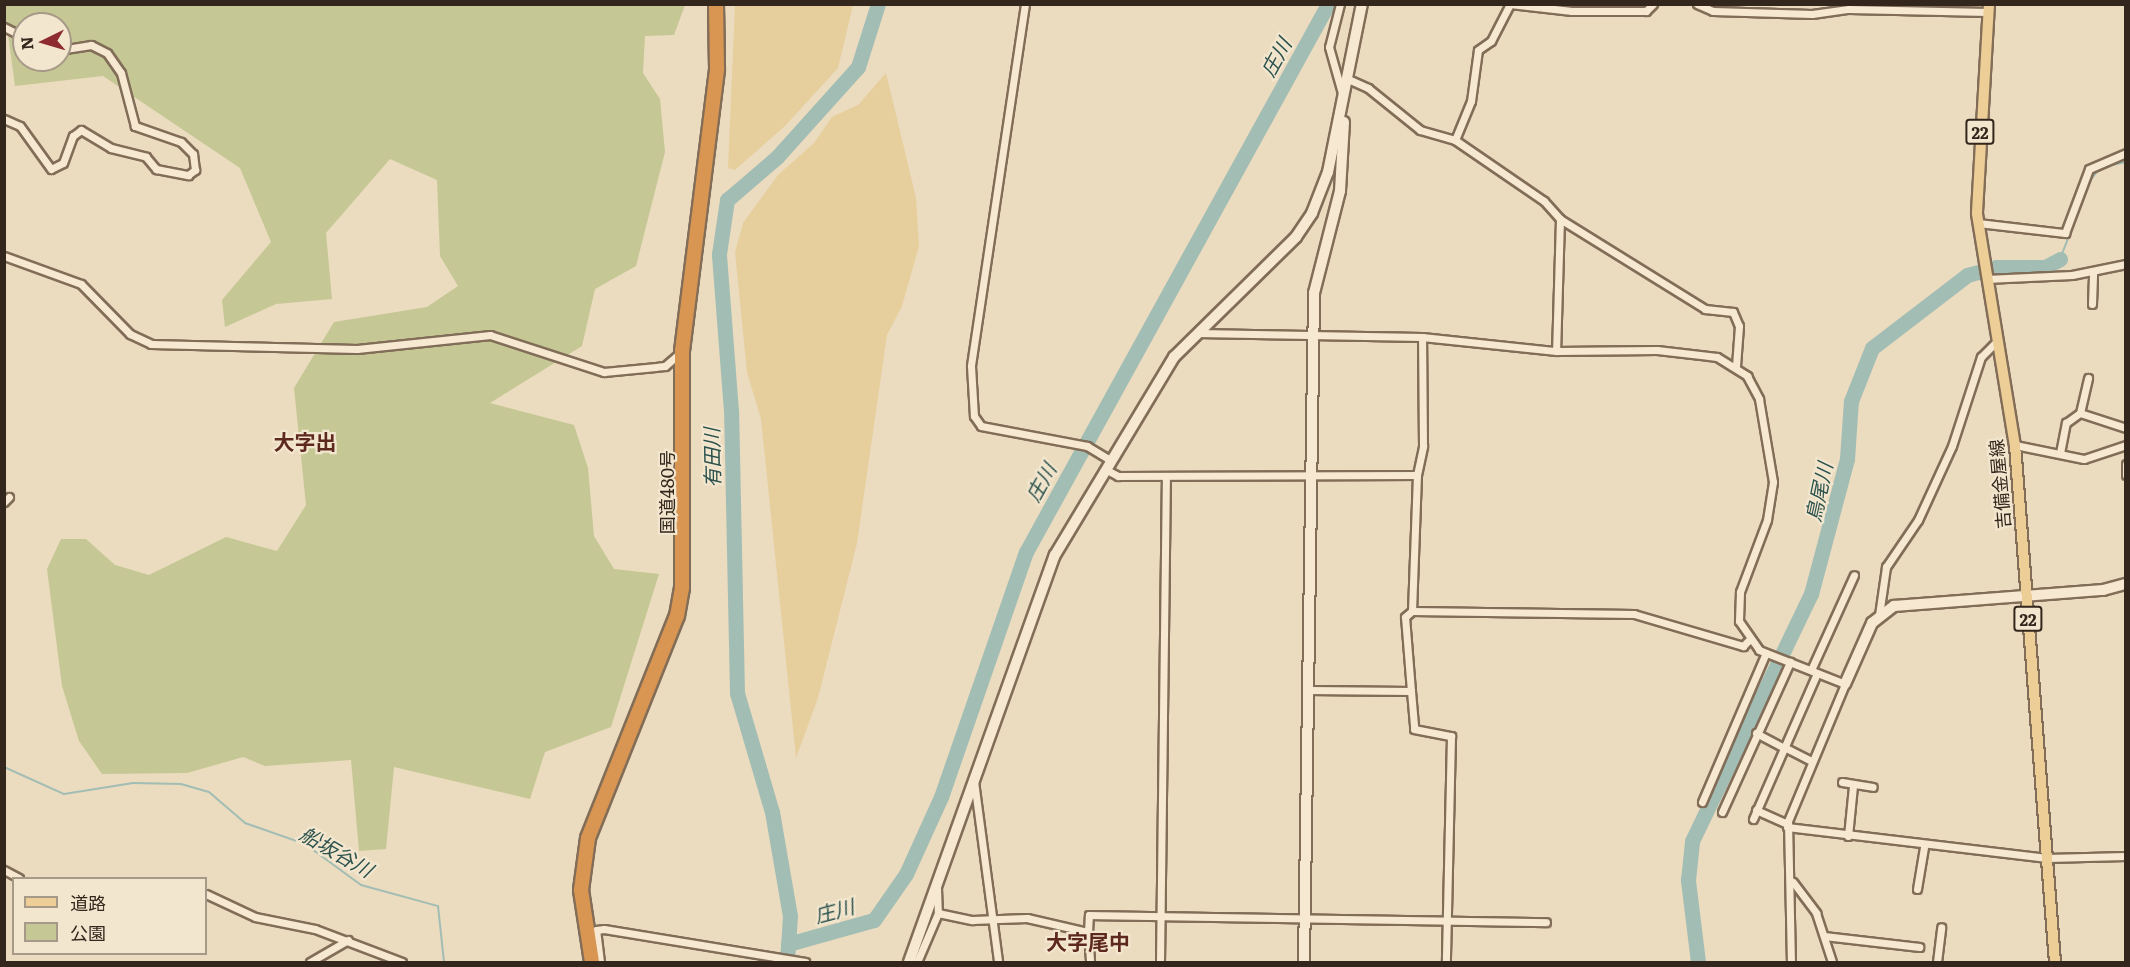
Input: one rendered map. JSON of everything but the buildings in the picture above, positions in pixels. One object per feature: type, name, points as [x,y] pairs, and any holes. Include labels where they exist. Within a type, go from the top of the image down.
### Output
[{"type":"highway","name":"国道480号","points":[[592,963],[581,890],[588,838],[677,616],[682,588],[682,351],[719,40],[716,4]]},
{"type":"main road","name":"吉備金屋線","points":[[1988,8],[1978,223],[2015,445],[2055,963]]},
{"type":"street","points":[[1025,4],[970,366],[974,416],[981,426],[1087,446],[1118,476],[1417,475]]},
{"type":"street","points":[[1304,963],[1314,293],[1340,191],[1344,101],[1329,47],[1340,4]]},
{"type":"street","points":[[909,963],[972,776],[1035,600],[1107,465],[1151,390],[1197,333],[1296,237],[1322,186],[1344,101],[1362,4]]},
{"type":"street","points":[[1455,140],[1471,101],[1478,50],[1491,41],[1510,4],[1572,11],[1646,11],[1653,4]]},
{"type":"street","points":[[1697,4],[1757,8],[1988,8]]},
{"type":"street","points":[[4,119],[20,126],[51,169],[63,163],[73,136],[81,130],[111,148],[146,157],[163,172],[188,175],[195,170],[193,154],[181,142],[135,126],[122,73],[107,53],[91,45],[72,48]]},
{"type":"street","points":[[1348,79],[1368,88],[1420,130],[1455,140],[1544,201],[1560,219],[1705,309],[1734,312],[1739,326],[1736,366]]},
{"type":"street","points":[[1978,223],[2065,233],[2089,169],[2126,153]]},
{"type":"street","points":[[1322,186],[1334,178],[1340,191]]},
{"type":"street","points":[[1556,351],[1560,219]]},
{"type":"street","points":[[4,255],[81,284],[130,334],[151,344],[357,350],[490,335],[604,372],[665,366],[682,351]]},
{"type":"street","points":[[1986,278],[2093,271],[2126,264]]},
{"type":"street","points":[[2092,304],[2093,271]]},
{"type":"street","points":[[1197,333],[1313,339],[1422,337],[1556,351],[1658,350],[1717,357],[1736,366],[1759,399],[1773,482],[1767,520],[1738,601],[1748,641],[1769,654],[1845,684]]},
{"type":"street","points":[[1412,611],[1417,475],[1424,446],[1422,337]]},
{"type":"street","points":[[1791,963],[1792,880],[1788,825],[1812,760],[1845,684],[1879,615],[1886,567],[1918,520],[1952,446],[1981,357],[1997,341]]},
{"type":"street","points":[[2080,413],[2088,378]]},
{"type":"street","points":[[2060,453],[2067,420],[2080,413],[2126,428]]},
{"type":"street","points":[[2015,445],[2096,458],[2126,445]]},
{"type":"street","points":[[2126,464],[2126,475]]},
{"type":"street","points":[[1160,963],[1166,476]]},
{"type":"street","points":[[1753,819],[1854,575]]},
{"type":"street","points":[[1879,615],[1907,603],[2026,593],[2097,591],[2126,584]]},
{"type":"street","points":[[1446,963],[1451,736],[1414,729],[1405,617],[1412,611],[1634,614],[1743,645],[1748,641]]},
{"type":"street","points":[[1702,802],[1769,654]]},
{"type":"street","points":[[1722,812],[1788,662]]},
{"type":"street","points":[[1308,690],[1411,691]]},
{"type":"street","points":[[1756,733],[1812,760]]},
{"type":"street","points":[[972,776],[989,919],[998,963]]},
{"type":"street","points":[[1842,782],[1853,786],[1873,787]]},
{"type":"street","points":[[1848,836],[1853,786]]},
{"type":"street","points":[[1756,810],[1788,825],[1924,847],[2047,858],[2126,856]]},
{"type":"street","points":[[1917,889],[1924,847]]},
{"type":"street","points":[[1792,880],[1816,913],[1832,963]]},
{"type":"street","points":[[917,963],[938,913],[935,886]]},
{"type":"street","points":[[207,894],[255,917],[348,940],[402,963]]},
{"type":"street","points":[[938,913],[989,919],[1027,918],[1088,932]]},
{"type":"street","points":[[1090,963],[1089,915],[1546,922]]},
{"type":"street","points":[[1937,963],[1941,927]]},
{"type":"street","points":[[600,963],[596,930],[604,929],[805,963]]},
{"type":"street","points":[[1824,936],[1919,947]]},
{"type":"street","points":[[310,963],[348,940]]},
{"type":"green space","points":[[4,5],[685,5],[674,35],[645,36],[643,73],[660,99],[665,152],[636,266],[595,289],[582,346],[490,403],[574,425],[588,468],[594,536],[614,569],[659,574],[611,727],[545,752],[530,799],[394,767],[386,849],[359,851],[351,760],[265,766],[243,757],[187,773],[102,774],[79,741],[62,686],[47,569],[61,539],[86,539],[115,565],[149,575],[226,537],[277,551],[306,505],[294,388],[334,322],[427,307],[458,286],[440,256],[437,180],[390,159],[326,233],[332,299],[276,304],[225,327],[222,300],[271,242],[240,168],[103,76],[15,86],[13,72],[72,72],[72,12],[12,12],[12,64]]},
{"type":"sand","points":[[735,5],[853,5],[838,68],[785,126],[735,170],[728,168]]},
{"type":"sand","points":[[886,73],[916,198],[919,246],[902,306],[887,335],[857,543],[818,698],[796,758],[761,419],[747,372],[735,252],[743,223],[778,175],[814,143],[832,117],[858,105]]},
{"type":"waterway","name":"有田川","points":[[787,962],[790,916],[772,812],[737,693],[731,411],[719,254],[727,200],[777,157],[858,67],[878,4]]},
{"type":"waterway","name":"庄川","points":[[788,944],[874,920],[906,874],[941,797],[1026,552],[1328,4]]},
{"type":"waterway","name":"鳥尾川","points":[[2060,259],[2091,179],[2101,167],[2126,162]]},
{"type":"waterway","name":"鳥尾川","points":[[1698,962],[1688,880],[1692,841],[1811,594],[1847,459],[1851,401],[1872,348],[1967,275],[1996,267],[2045,267],[2060,259]]},
{"type":"waterway","name":"船坂谷川","points":[[4,767],[64,794],[133,783],[181,784],[209,792],[245,823],[305,844],[361,885],[438,906],[444,962]]},
{"type":"district","name":"大字出","points":[[305,441]]},
{"type":"district","name":"大字尾中","points":[[1088,941]]}]
